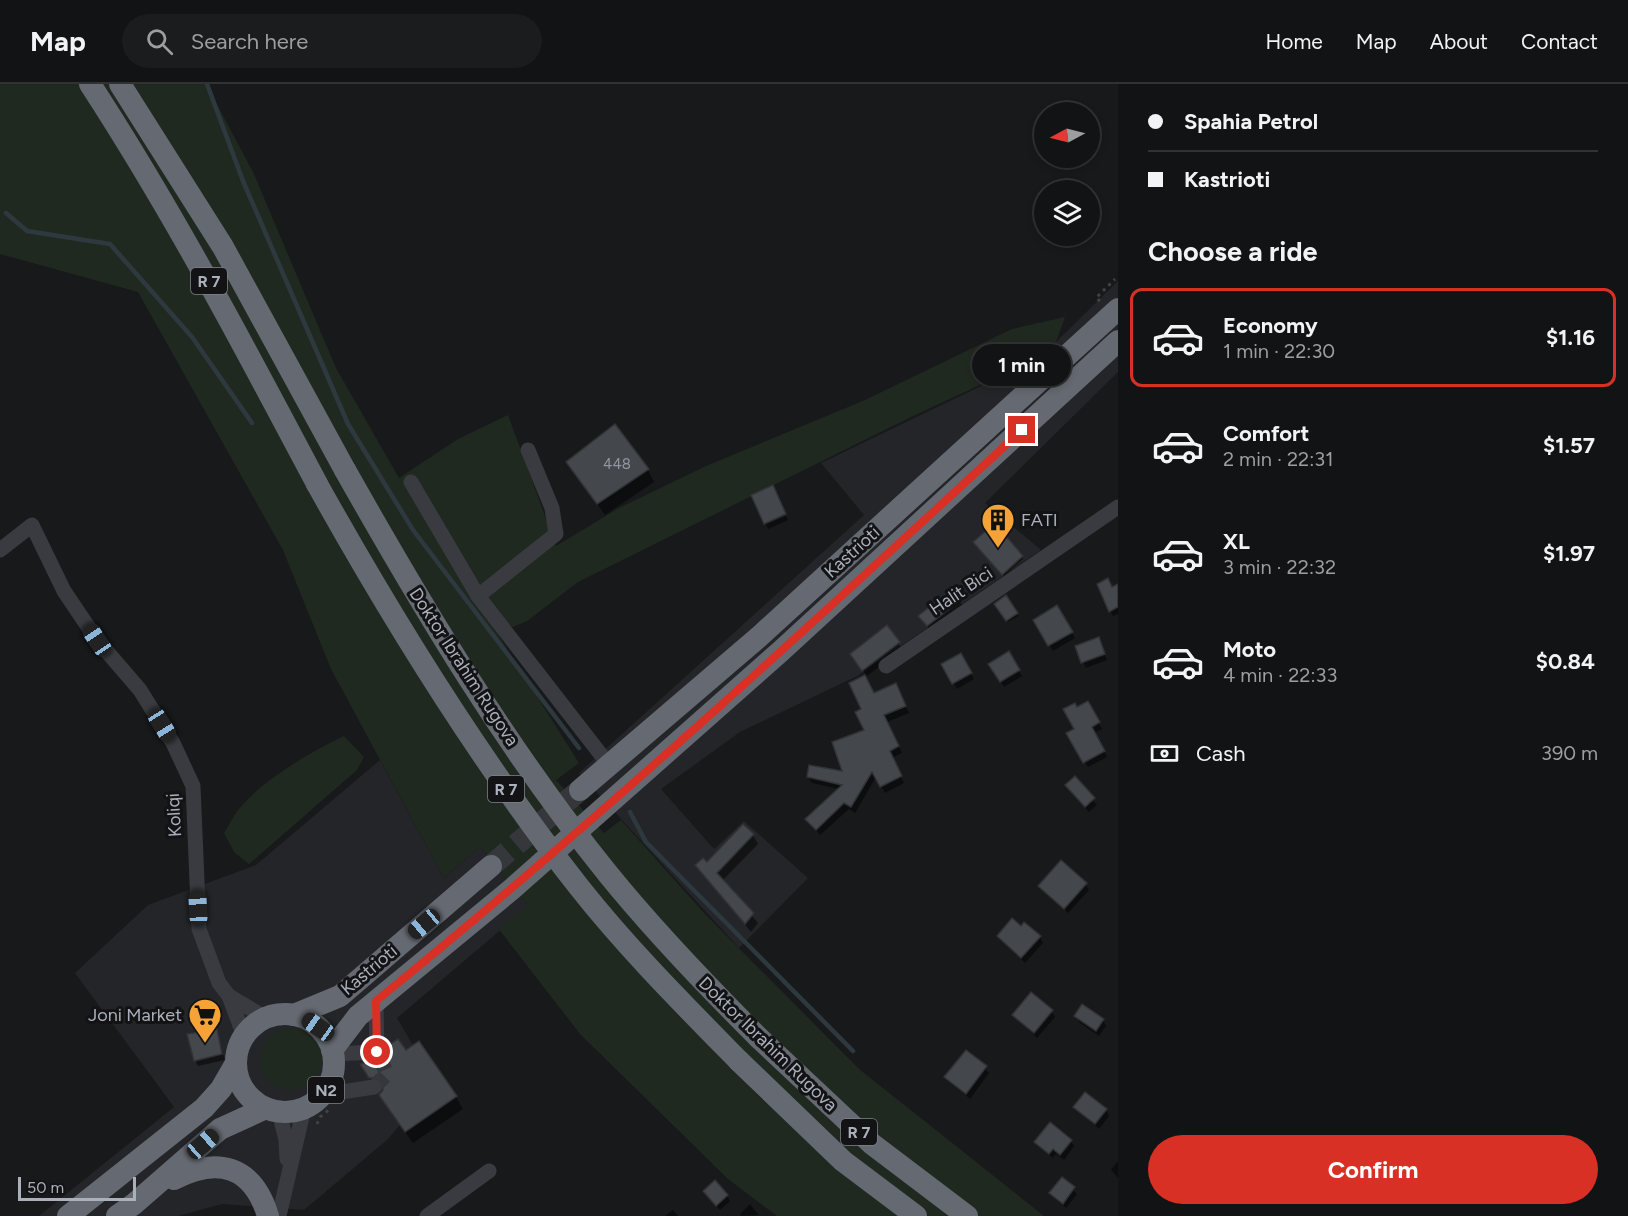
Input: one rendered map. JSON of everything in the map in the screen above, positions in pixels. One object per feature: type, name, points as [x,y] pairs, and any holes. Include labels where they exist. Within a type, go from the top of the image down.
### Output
[{"type":"highway","name":"Doktor Ibrahim Rugova","points":[[90,84],[148,173],[210,281],[362,566],[425,668],[516,803],[581,889],[661,981],[739,1061],[843,1161],[916,1216]]},
{"type":"highway","name":"Doktor Ibrahim Rugova","points":[[120,84],[223,247],[345,470],[446,644],[554,803],[608,874],[682,960],[759,1038],[872,1144],[968,1216]]},
{"type":"highway","name":"Kastrioti","points":[[580,790],[761,635],[1111,307]]},
{"type":"highway","name":"Kastrioti","points":[[332,1052],[344,1031],[376,1001],[512,889],[1115,352]]},
{"type":"highway","name":"Kastrioti","points":[[294,1015],[340,996],[491,866]]},
{"type":"highway","points":[[68,1216],[204,1108],[221,1089],[236,1064],[238,1049],[244,1036],[254,1025],[280,1014],[294,1015],[318,1027],[332,1052]]},
{"type":"highway","name":"N2","points":[[126,1210],[220,1129],[273,1110],[313,1102],[332,1076],[332,1052]]},
{"type":"highway","points":[[236,1064],[244,1090],[273,1110]]},
{"type":"highway","points":[[126,1210],[175,1178],[201,1167],[218,1167],[237,1171],[248,1179],[259,1191],[268,1216]]},
{"type":"street","points":[[478,596],[556,534],[552,508],[528,450]]},
{"type":"street","points":[[411,482],[478,596],[609,765]]},
{"type":"street","name":"Halit Bici","points":[[886,666],[1118,507]]},
{"type":"street","name":"Koliqi","points":[[0,550],[32,525],[64,591],[97,640],[140,690],[173,743],[194,786],[200,929],[219,983],[229,996],[244,1036]]},
{"type":"street","points":[[229,996],[266,1018]]},
{"type":"street","points":[[332,1052],[377,1052],[376,1001]]},
{"type":"street","points":[[279,1216],[288,1174],[313,1102],[374,1087]]},
{"type":"street","points":[[273,1110],[286,1140],[288,1174]]},
{"type":"street","points":[[428,1216],[489,1171]]},
{"type":"path","points":[[1111,307],[1096,297],[1115,279]]},
{"type":"shaded area","points":[[0,84],[206,84],[253,172],[336,368],[399,478],[458,439],[508,415],[556,546],[619,508],[706,466],[865,400],[1012,329],[1065,317],[1056,342],[1023,365],[911,417],[578,582],[527,621],[513,627],[495,618],[456,568],[579,763],[556,780],[604,833],[621,820],[704,913],[859,1069],[1044,1216],[777,1216],[728,1179],[580,1034],[498,928],[528,906],[480,846],[444,878],[331,669],[283,550],[138,292],[0,254]]},
{"type":"shaded area","points":[[1118,281],[1118,372],[985,503],[1041,550],[857,676],[740,732],[661,789],[714,849],[744,821],[808,878],[739,948],[579,773],[864,515],[821,463],[981,386],[1056,342]]},
{"type":"shaded area","points":[[344,736],[364,757],[357,770],[249,864],[234,852],[224,833],[249,798],[288,768]]},
{"type":"shaded area","points":[[380,760],[444,878],[480,846],[529,906],[397,1018],[435,1083],[388,1139],[304,1210],[222,1204],[178,1216],[39,1216],[174,1107],[75,973],[148,905],[256,865]]},
{"type":"shaded area","points":[[291,1028],[303,1030],[313,1037],[320,1047],[322,1059],[320,1071],[313,1081],[303,1088],[291,1090],[279,1088],[269,1081],[262,1071],[260,1059],[262,1047],[269,1037],[279,1030]]},
{"type":"building","points":[[615,424],[649,469],[597,504],[566,462]]},
{"type":"building","points":[[773,485],[786,514],[764,524],[751,495]]},
{"type":"building","name":"FATI","points":[[995,523],[1023,556],[1002,575],[973,542]]},
{"type":"building","points":[[1108,578],[1112,587],[1118,584],[1118,607],[1109,612],[1097,584]]},
{"type":"building","points":[[952,589],[961,600],[927,626],[918,616]]},
{"type":"building","points":[[1006,595],[1018,613],[1006,621],[994,604]]},
{"type":"building","points":[[1057,605],[1073,632],[1048,646],[1033,620]]},
{"type":"building","points":[[887,625],[900,642],[862,671],[850,654]]},
{"type":"building","points":[[1099,637],[1105,654],[1081,663],[1075,646]]},
{"type":"building","points":[[1009,651],[1020,670],[1000,682],[988,664]]},
{"type":"building","points":[[961,653],[972,673],[952,684],[941,664]]},
{"type":"building","points":[[865,675],[874,693],[896,683],[906,706],[884,715],[899,746],[890,751],[902,776],[880,787],[872,772],[851,807],[844,803],[816,830],[805,819],[842,785],[807,777],[809,765],[842,771],[832,742],[864,730],[855,712],[861,709],[849,683]]},
{"type":"building","points":[[1088,701],[1100,722],[1092,727],[1105,751],[1083,763],[1066,733],[1074,729],[1063,709],[1075,703],[1077,707]]},
{"type":"building","points":[[1075,776],[1095,798],[1085,807],[1065,785]]},
{"type":"building","points":[[743,824],[754,834],[717,873],[754,913],[745,924],[695,865],[703,858],[707,862]]},
{"type":"building","points":[[1061,860],[1087,883],[1064,909],[1038,886]]},
{"type":"building","points":[[1012,918],[1021,926],[1024,922],[1041,936],[1021,958],[997,936]]},
{"type":"building","points":[[1031,992],[1053,1010],[1034,1033],[1012,1015]]},
{"type":"building","points":[[1082,1004],[1104,1019],[1096,1031],[1074,1016]]},
{"type":"building","name":"Joni Market","points":[[217,1029],[222,1054],[194,1061],[187,1034]]},
{"type":"building","points":[[398,1039],[406,1050],[419,1041],[457,1096],[405,1132],[379,1095],[383,1090],[382,1081],[369,1078],[360,1064],[383,1060],[387,1046]]},
{"type":"building","points":[[966,1050],[987,1066],[966,1094],[944,1077]]},
{"type":"building","points":[[1085,1092],[1107,1109],[1095,1124],[1073,1107]]},
{"type":"building","points":[[1050,1122],[1072,1140],[1060,1155],[1053,1149],[1049,1154],[1034,1142]]},
{"type":"building","points":[[1062,1177],[1075,1187],[1063,1204],[1049,1193]]},
{"type":"building","points":[[715,1180],[728,1195],[716,1206],[703,1191]]},
{"type":"waterway","points":[[207,84],[243,181],[348,424],[413,530],[579,748]]},
{"type":"waterway","points":[[6,213],[27,231],[110,244],[192,337],[252,423]]},
{"type":"waterway","points":[[630,812],[646,842],[853,1051]]},
{"type":"tunnel","points":[[491,866],[580,790]]},
{"type":"tunnel","points":[[374,1087],[387,1074],[377,1052]]},
{"type":"place","name":"FATI","points":[[998,549]]},
{"type":"place","name":"Joni Market","points":[[205,1044]]},
{"type":"route","points":[[377,1052],[376,1001],[512,889],[781,651],[1022,430]]}]
